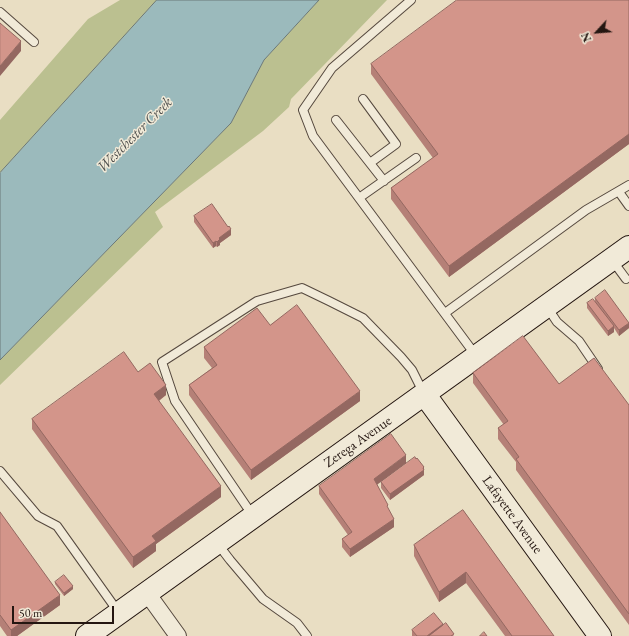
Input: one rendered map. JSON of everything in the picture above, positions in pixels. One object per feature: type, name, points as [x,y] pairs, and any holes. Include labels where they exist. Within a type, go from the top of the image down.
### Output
[{"type":"main road","name":"Zerega Avenue","points":[[87,636],[425,395],[620,253]]},
{"type":"main road","name":"Lafayette Avenue","points":[[425,395],[600,636]]},
{"type":"street","points":[[147,593],[178,636]]},
{"type":"lane","points":[[410,0],[332,68],[303,110],[313,136],[477,357]]},
{"type":"lane","points":[[0,12],[34,42]]},
{"type":"lane","points":[[363,99],[396,144],[370,163]]},
{"type":"lane","points":[[336,120],[384,181]]},
{"type":"lane","points":[[360,198],[416,158]]},
{"type":"lane","points":[[445,313],[586,210],[629,186]]},
{"type":"lane","points":[[619,192],[629,206]]},
{"type":"lane","points":[[620,253],[626,279]]},
{"type":"lane","points":[[254,516],[175,401],[162,362],[257,301],[302,288],[363,318],[401,356],[412,370],[425,395]]},
{"type":"lane","points":[[546,307],[563,328],[578,341],[602,373]]},
{"type":"lane","points":[[0,471],[38,516],[57,526],[119,613]]},
{"type":"lane","points":[[217,543],[263,599],[297,623],[307,636]]},
{"type":"green space","points":[[120,0],[157,0],[0,173],[0,120],[88,19]]},
{"type":"green space","points":[[319,0],[387,0],[291,99],[289,107],[263,131],[155,212],[163,227],[0,385],[0,360],[231,123],[264,60]]},
{"type":"water","name":"Westchester Creek","points":[[157,0],[319,0],[264,60],[231,123],[0,360],[0,173]]},
{"type":"building","points":[[457,0],[629,0],[629,134],[449,266],[391,188],[438,154],[371,64]]},
{"type":"building","points":[[0,23],[21,41],[0,66]]},
{"type":"building","points":[[212,204],[231,229],[219,238],[220,239],[217,242],[216,241],[213,243],[194,216]]},
{"type":"building","points":[[605,290],[629,323],[619,330],[595,298]]},
{"type":"building","points":[[593,299],[614,326],[608,331],[587,303]]},
{"type":"building","points":[[297,305],[360,391],[251,470],[189,385],[217,365],[204,347],[257,308],[270,325]]},
{"type":"building","points":[[523,336],[559,384],[594,358],[629,405],[629,614],[516,459],[519,457],[498,428],[508,421],[473,373]]},
{"type":"building","points":[[124,352],[138,372],[150,363],[166,385],[154,394],[221,486],[152,536],[156,541],[133,557],[32,419]]},
{"type":"building","points":[[391,434],[406,455],[374,479],[394,519],[350,549],[342,539],[352,532],[319,486]]},
{"type":"building","points":[[415,457],[424,467],[424,470],[390,494],[381,482]]},
{"type":"building","points":[[463,510],[554,636],[512,636],[466,572],[439,592],[414,545]]},
{"type":"building","points":[[0,512],[60,595],[11,630],[0,615]]},
{"type":"building","points":[[64,575],[73,586],[64,593],[55,582]]},
{"type":"building","points":[[434,613],[443,624],[427,636],[417,636],[412,630]]},
{"type":"building","points":[[446,623],[454,634],[451,636],[429,636]]},
{"type":"building","points":[[484,632],[487,636],[480,636]]}]
